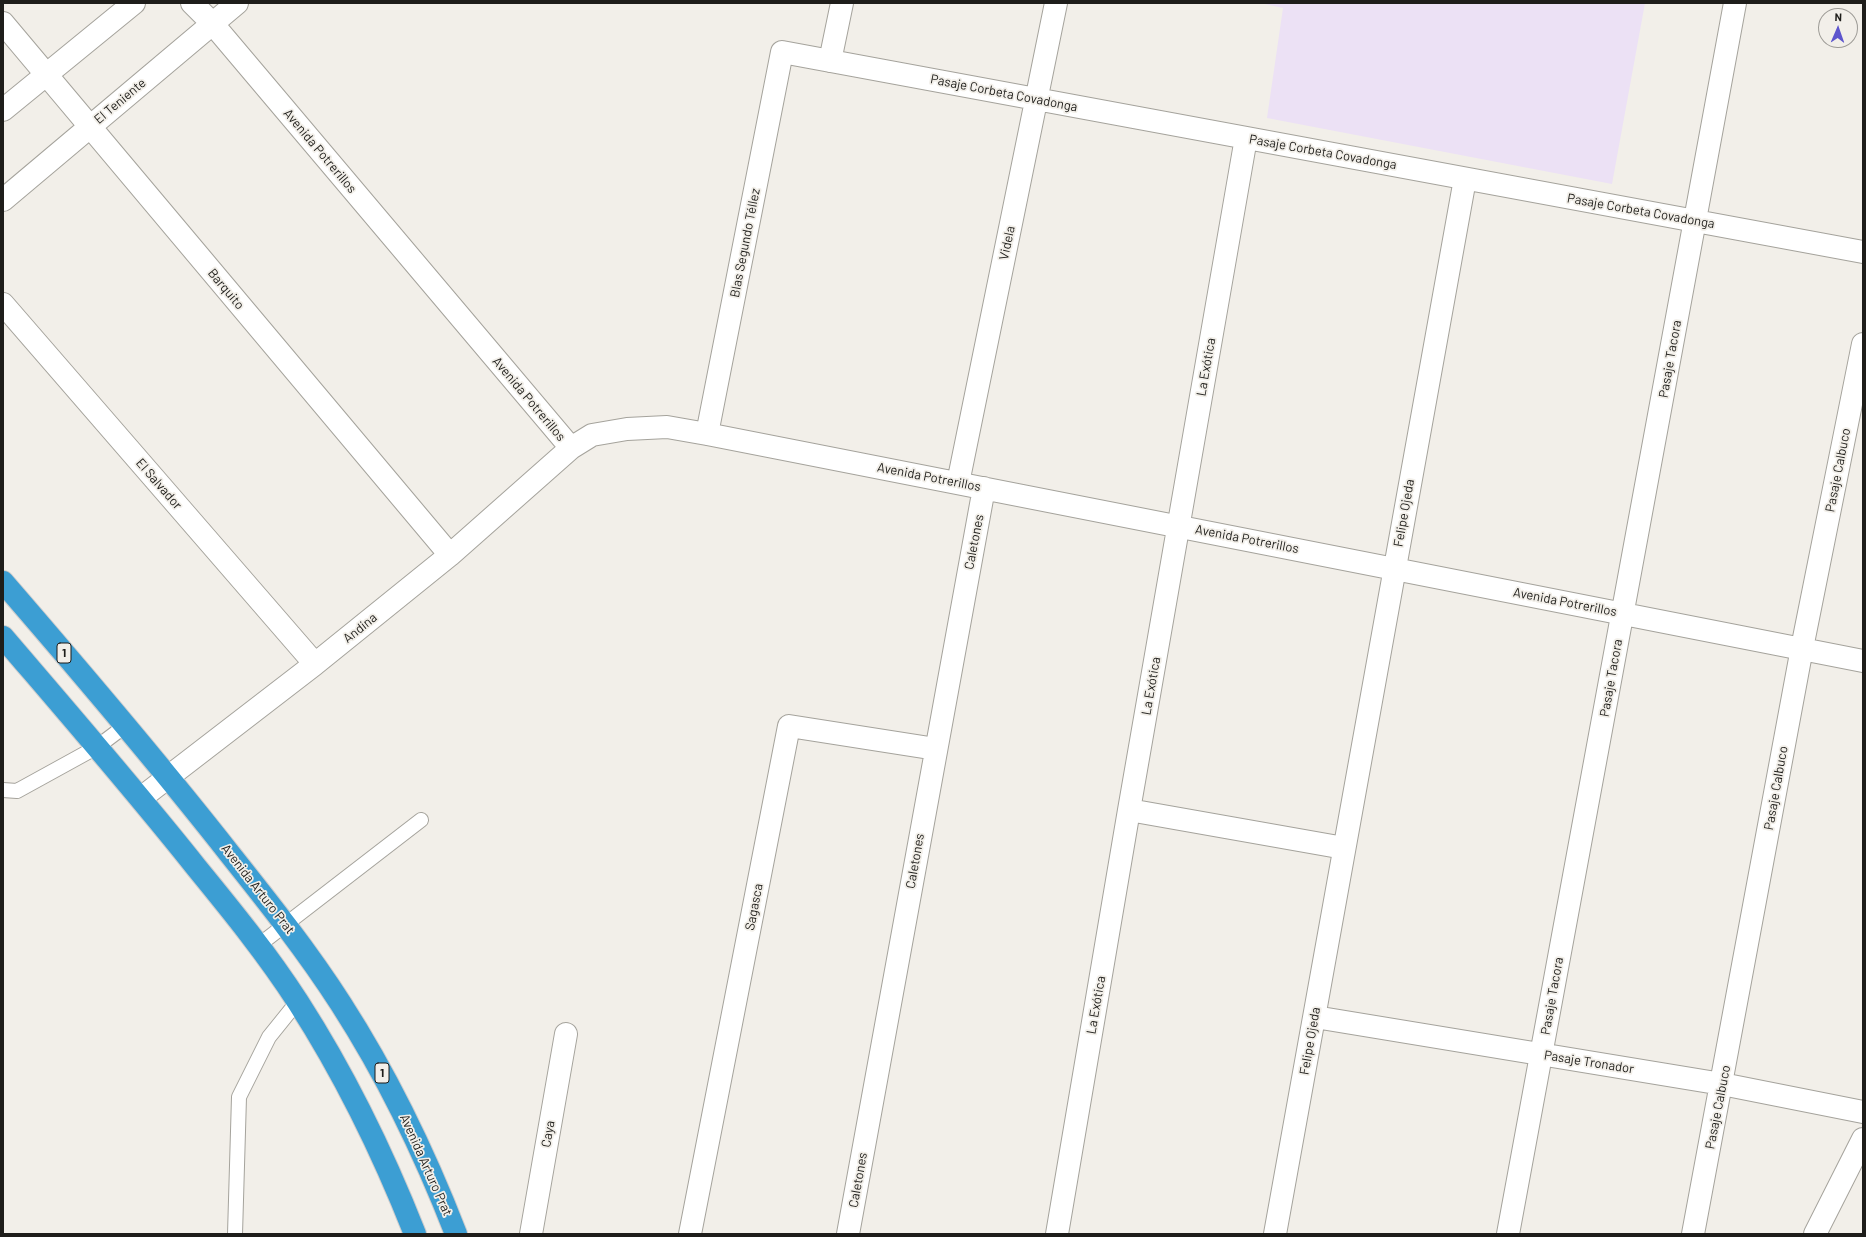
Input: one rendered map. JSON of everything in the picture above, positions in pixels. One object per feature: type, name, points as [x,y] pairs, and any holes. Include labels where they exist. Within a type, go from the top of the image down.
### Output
[{"type":"highway","name":"Avenida Arturo Prat","points":[[3,582],[169,776],[286,925],[342,1006],[377,1063],[409,1124],[437,1185],[456,1234]]},
{"type":"highway","points":[[3,637],[141,798],[259,945],[298,1001],[344,1080],[374,1136],[415,1234]]},
{"type":"street","points":[[3,110],[134,3]]},
{"type":"street","name":"Avenida Potrerillos","points":[[192,3],[212,23],[571,448],[592,435],[627,429],[667,427],[1394,568],[1863,661]]},
{"type":"street","name":"El Teniente","points":[[3,200],[237,3]]},
{"type":"street","points":[[830,61],[842,3]]},
{"type":"street","name":"Videla","points":[[958,483],[1056,3]]},
{"type":"street","name":"Pasaje Tacora","points":[[1508,1234],[1735,3]]},
{"type":"street","name":"Barquito","points":[[3,23],[450,555]]},
{"type":"street","name":"Pasaje Corbeta Covadonga","points":[[782,52],[1863,252]]},
{"type":"street","name":"Blas Segundo Téllez","points":[[708,434],[782,52]]},
{"type":"street","name":"La Exótica","points":[[1057,1234],[1246,138]]},
{"type":"street","name":"Felipe Ojeda","points":[[1275,1234],[1315,1017],[1394,568],[1466,178]]},
{"type":"street","name":"El Salvador","points":[[3,304],[315,664]]},
{"type":"street","name":"Pasaje Calbuco","points":[[1693,1234],[1802,648],[1863,344]]},
{"type":"street","name":"Andina","points":[[141,798],[315,664],[450,555],[571,448]]},
{"type":"street","name":"Caletones","points":[[848,1234],[984,488]]},
{"type":"street","name":"Sagasca","points":[[690,1234],[789,726],[936,749]]},
{"type":"street","points":[[1129,810],[1344,848]]},
{"type":"street","name":"Pasaje Tronador","points":[[1315,1017],[1722,1084],[1863,1112]]},
{"type":"street","name":"Caya","points":[[531,1234],[566,1034]]},
{"type":"street","points":[[1815,1234],[1863,1139]]},
{"type":"lane","points":[[3,790],[17,791],[97,747],[125,726]]},
{"type":"lane","points":[[259,945],[421,820]]},
{"type":"lane","points":[[235,1234],[239,1097],[269,1037],[298,1001]]},
{"type":"shaded area","points":[[1260,3],[1645,3],[1612,184],[1267,118],[1283,8]]}]
